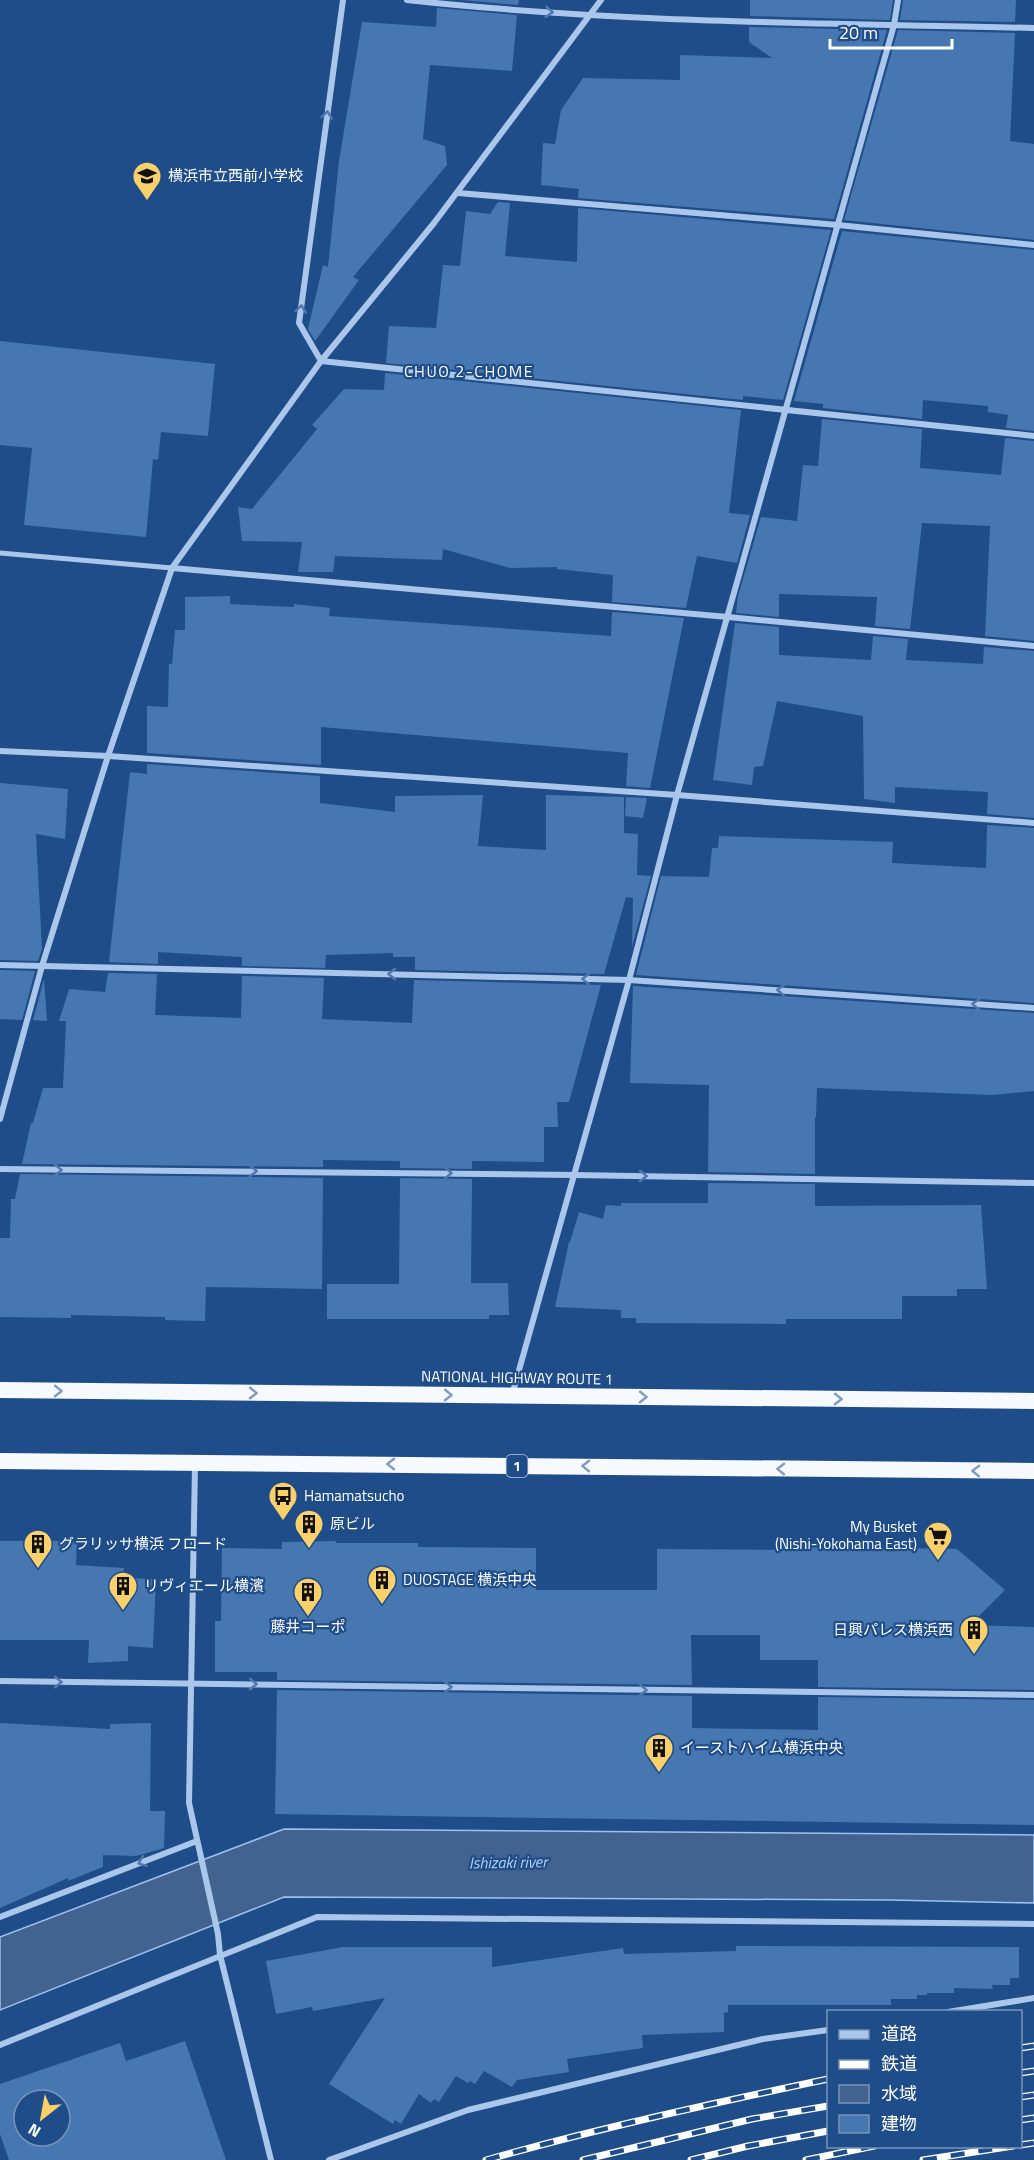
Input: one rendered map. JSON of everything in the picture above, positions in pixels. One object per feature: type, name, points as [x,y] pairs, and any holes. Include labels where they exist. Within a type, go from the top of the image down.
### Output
[{"type":"highway","name":"NATIONAL HIGHWAY ROUTE 1","points":[[0,1390],[1034,1401]]},
{"type":"highway","name":"1","points":[[0,1461],[1034,1471]]},
{"type":"street","points":[[321,361],[299,323],[343,0]]},
{"type":"street","points":[[407,0],[478,8],[590,15],[1034,28]]},
{"type":"street","points":[[0,1119],[42,966],[108,756],[172,568],[321,361],[458,193],[601,0]]},
{"type":"street","points":[[512,1395],[629,980],[677,795],[894,25],[898,0]]},
{"type":"street","points":[[458,193],[838,225],[1034,245]]},
{"type":"street","points":[[321,361],[1034,436]]},
{"type":"street","points":[[0,553],[1034,646]]},
{"type":"street","points":[[0,751],[108,756],[677,795],[1034,823]]},
{"type":"street","points":[[0,965],[629,980],[1034,1008]]},
{"type":"street","points":[[0,1169],[575,1174],[1034,1183]]},
{"type":"street","points":[[195,1462],[189,1803],[218,1934],[220,1955],[271,2160]]},
{"type":"street","points":[[0,1681],[1034,1695]]},
{"type":"street","points":[[0,1917],[197,1841]]},
{"type":"street","points":[[0,2045],[317,1917],[1034,1924]]},
{"type":"street","points":[[960,2010],[1034,1998]]},
{"type":"street","points":[[329,2160],[468,2110],[763,2040],[827,2030]]},
{"type":"water","name":"Ishizaki river","points":[[284,1829],[1034,1835],[1034,1903],[890,1900],[284,1897],[0,2010],[0,1937]]},
{"type":"building","points":[[461,0],[519,0],[518,5]]},
{"type":"building","points":[[750,0],[893,0],[890,20],[750,16]]},
{"type":"building","points":[[903,0],[1016,0],[1015,22],[900,20]]},
{"type":"building","points":[[437,8],[517,15],[512,71],[430,65],[423,139],[445,146],[447,165],[353,277],[359,280],[315,341],[308,329],[323,265],[328,267],[339,161],[362,22],[436,27]]},
{"type":"building","points":[[749,27],[887,30],[834,219],[578,198],[579,189],[541,185],[543,143],[555,144],[561,110],[583,78],[680,80],[680,55],[772,58],[749,42]]},
{"type":"building","points":[[898,30],[1015,33],[1010,141],[1034,144],[1034,240],[844,220]]},
{"type":"building","points":[[498,202],[510,203],[505,256],[577,262],[578,208],[831,230],[783,400],[743,396],[743,400],[386,363],[389,326],[436,328],[443,265],[460,266],[466,211],[490,214]]},
{"type":"building","points":[[842,231],[1034,250],[1034,431],[1006,428],[1008,415],[988,412],[988,406],[923,400],[922,419],[823,408],[823,404],[794,401]]},
{"type":"building","points":[[0,341],[215,364],[208,436],[161,432],[158,460],[153,459],[146,537],[24,525],[32,448],[0,445]]},
{"type":"building","points":[[385,373],[741,410],[729,513],[750,515],[737,563],[697,556],[686,608],[612,602],[613,575],[557,569],[557,567],[510,568],[443,549],[442,560],[335,556],[333,572],[298,572],[302,542],[242,541],[238,507],[252,509],[317,429],[312,425],[344,389],[384,390]]},
{"type":"building","points":[[822,419],[922,429],[920,468],[1001,475],[1005,438],[1034,441],[1034,641],[985,636],[990,526],[922,523],[910,629],[875,626],[877,597],[779,594],[779,617],[736,613],[738,596],[761,517],[797,521],[803,465],[818,466]]},
{"type":"building","points":[[230,596],[230,604],[294,607],[294,604],[330,608],[329,616],[611,636],[612,612],[684,618],[650,788],[626,786],[628,753],[321,727],[321,765],[147,753],[147,706],[168,707],[169,664],[172,664],[175,630],[185,630],[185,597]]},
{"type":"building","points":[[735,623],[779,627],[779,655],[871,660],[873,636],[908,639],[906,660],[983,664],[984,647],[1034,651],[1034,818],[987,814],[988,792],[895,787],[895,803],[864,799],[863,716],[777,701],[763,766],[754,767],[752,785],[713,780]]},
{"type":"building","points":[[147,764],[320,776],[320,803],[395,812],[395,796],[483,795],[478,846],[546,850],[546,795],[624,797],[624,833],[638,834],[637,875],[651,876],[632,947],[633,898],[626,897],[604,974],[415,970],[415,957],[393,957],[393,953],[326,955],[325,968],[242,966],[242,957],[158,952],[158,964],[109,962],[130,772],[147,774]]},
{"type":"building","points":[[0,783],[68,789],[65,839],[36,834],[42,949],[38,961],[0,960]]},
{"type":"building","points":[[626,797],[647,798],[643,818],[625,816]]},
{"type":"building","points":[[987,825],[1034,828],[1034,1003],[636,975],[661,876],[709,877],[712,848],[718,848],[719,836],[893,842],[892,863],[986,868]]},
{"type":"building","points":[[0,970],[35,971],[22,1020],[0,1019]]},
{"type":"building","points":[[108,973],[157,974],[155,1015],[241,1018],[242,976],[324,978],[322,1019],[412,1023],[414,980],[601,985],[569,1102],[557,1102],[558,1127],[544,1127],[544,1162],[472,1161],[472,1169],[400,1168],[400,1161],[323,1160],[323,1167],[22,1164],[31,1123],[33,1123],[43,1088],[63,1088],[66,1021],[59,1021],[69,989],[105,992]]},
{"type":"building","points":[[44,979],[47,1021],[33,1020]]},
{"type":"building","points":[[633,986],[1034,1013],[1034,1091],[992,1095],[817,1088],[815,1174],[708,1172],[709,1085],[630,1083]]},
{"type":"building","points":[[20,1174],[323,1178],[322,1289],[206,1287],[205,1321],[165,1320],[165,1317],[71,1315],[71,1318],[0,1317],[0,1238],[10,1238],[11,1199],[15,1199]]},
{"type":"building","points":[[400,1178],[472,1179],[471,1283],[508,1283],[509,1315],[489,1315],[489,1319],[327,1319],[327,1284],[399,1284]]},
{"type":"building","points":[[708,1183],[815,1184],[815,1206],[981,1205],[987,1289],[957,1289],[957,1296],[902,1296],[902,1319],[786,1319],[786,1324],[636,1323],[636,1318],[621,1318],[621,1310],[555,1307],[569,1242],[579,1212],[603,1219],[606,1205],[708,1203]]},
{"type":"building","points":[[0,1541],[77,1541],[76,1565],[124,1568],[123,1578],[156,1579],[153,1648],[128,1646],[128,1661],[88,1663],[89,1640],[0,1640]]},
{"type":"building","points":[[336,1541],[336,1543],[418,1543],[418,1547],[536,1548],[536,1590],[657,1590],[657,1549],[805,1550],[805,1546],[957,1549],[1005,1590],[970,1625],[1034,1627],[1034,1690],[818,1687],[818,1660],[760,1660],[760,1635],[691,1635],[692,1685],[277,1680],[277,1672],[215,1672],[215,1621],[221,1621],[222,1548],[282,1549],[282,1542]]},
{"type":"building","name":"イーストハイム横浜中央","points":[[277,1690],[692,1696],[692,1728],[818,1730],[818,1697],[1034,1700],[1034,1825],[275,1814]]},
{"type":"building","points":[[0,1723],[110,1729],[110,1724],[151,1723],[150,1811],[165,1811],[164,1848],[136,1856],[103,1855],[103,1867],[68,1881],[68,1878],[0,1908]]},
{"type":"building","points":[[736,1946],[1019,1947],[1019,1978],[1010,1978],[1010,1985],[992,1985],[993,1989],[954,1988],[954,1993],[927,1993],[927,1995],[917,1995],[917,1999],[891,1999],[891,2005],[728,2005],[728,2012],[724,2013],[724,2032],[642,2035],[643,2048],[567,2059],[569,2072],[517,2080],[512,2087],[484,2071],[475,2084],[456,2076],[439,2102],[434,2099],[431,2103],[419,2094],[401,2124],[395,2120],[393,2124],[329,2084],[385,1998],[313,2011],[312,2007],[276,2014],[266,1961],[343,1947],[492,1947],[492,1967],[623,1948],[624,1954],[736,1951]]},
{"type":"building","points":[[185,2041],[226,2160],[9,2160],[0,2134],[0,2084],[120,2043],[126,2061]]},
{"type":"railway","points":[[1022,2048],[1034,2046]]},
{"type":"railway","points":[[1022,2073],[1034,2071]]},
{"type":"railway","points":[[486,2160],[614,2127],[827,2079]]},
{"type":"railway","points":[[1022,2097],[1034,2095]]},
{"type":"railway","points":[[583,2160],[752,2119],[827,2106]]},
{"type":"railway","points":[[1022,2120],[1034,2118]]},
{"type":"railway","points":[[691,2160],[748,2146],[827,2131]]},
{"type":"railway","points":[[1022,2145],[1034,2143]]},
{"type":"railway","points":[[806,2160],[864,2148]]},
{"type":"railway","points":[[923,2160],[1000,2148]]},
{"type":"place","name":"横浜市立西前小学校","points":[[147,202]]},
{"type":"place","name":"Hamamatsucho","points":[[283,1522]]},
{"type":"place","name":"原ビル","points":[[309,1550]]},
{"type":"place","name":"My Busket (Nishi-Yokohama East)","points":[[938,1562]]},
{"type":"place","name":"グラリッサ横浜 フロード","points":[[38,1570]]},
{"type":"place","name":"DUOSTAGE 横浜中央","points":[[382,1606]]},
{"type":"place","name":"リヴィエール横濱","points":[[123,1612]]},
{"type":"place","name":"藤井コーポ","points":[[308,1618]]},
{"type":"place","name":"日興パレス横浜西","points":[[974,1656]]},
{"type":"place","name":"イーストハイム横浜中央","points":[[659,1774]]},
{"type":"district","name":"CHUO 2-CHOME","points":[[469,371]]}]
